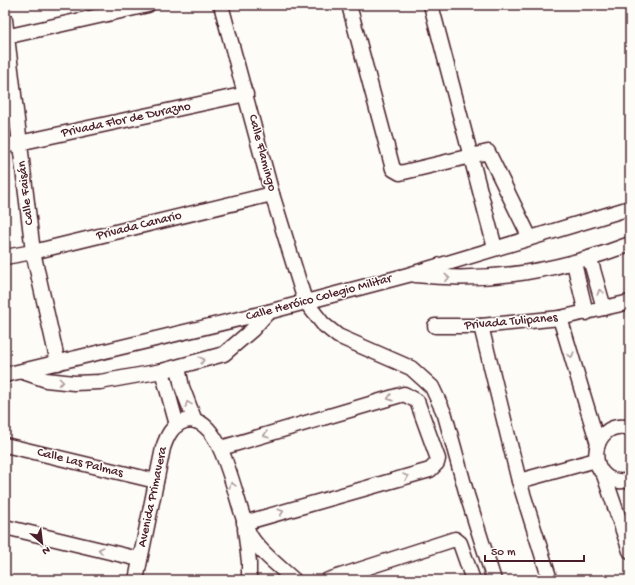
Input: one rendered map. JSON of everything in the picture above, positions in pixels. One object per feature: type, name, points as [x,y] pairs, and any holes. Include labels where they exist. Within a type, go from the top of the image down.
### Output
[{"type":"street","points":[[6,37],[148,5]]},
{"type":"street","name":"Calle Flamingo","points":[[221,5],[272,194],[305,302]]},
{"type":"street","points":[[349,5],[393,169],[400,173],[488,152],[530,238]]},
{"type":"street","points":[[431,5],[495,248]]},
{"type":"street","name":"Calle Faisán","points":[[5,20],[33,252],[58,363]]},
{"type":"street","name":"Privada Flor de Durazno","points":[[5,146],[246,94]]},
{"type":"street","name":"Privada Canario","points":[[5,257],[33,252],[272,194]]},
{"type":"street","name":"Calle Heróico Colegio Militar","points":[[5,375],[23,372],[268,312],[408,275],[630,208]]},
{"type":"street","points":[[408,275],[452,279],[486,278],[520,274],[590,259],[630,244]]},
{"type":"street","points":[[590,259],[604,308]]},
{"type":"street","points":[[574,263],[586,313]]},
{"type":"street","points":[[305,302],[323,324],[338,336],[411,368],[432,387],[445,414],[467,495],[494,580]]},
{"type":"street","name":"Privada Tulipanes","points":[[435,326],[481,326],[560,318],[630,302]]},
{"type":"street","points":[[23,372],[46,380],[74,383],[100,382],[162,371],[216,357],[231,349],[252,330],[268,312]]},
{"type":"street","points":[[560,318],[598,444],[596,460],[604,475],[630,550]]},
{"type":"street","points":[[481,326],[519,481],[550,580]]},
{"type":"street","points":[[178,367],[182,387],[195,421]]},
{"type":"street","points":[[162,371],[177,425],[184,422],[195,421],[200,423],[209,430],[221,448],[244,523],[247,542],[249,580]]},
{"type":"street","points":[[221,448],[404,394],[417,401],[438,459],[437,463],[430,470],[244,523]]},
{"type":"street","name":"Avenida Primavera","points":[[136,580],[139,559],[165,441],[177,425]]},
{"type":"street","points":[[598,444],[604,435],[613,429],[624,427],[630,428]]},
{"type":"street","name":"Calle Las Palmas","points":[[5,445],[156,481]]},
{"type":"street","points":[[519,481],[596,460]]},
{"type":"street","points":[[604,475],[614,480],[630,480]]},
{"type":"street","points":[[244,523],[252,538],[294,580]]},
{"type":"street","points":[[5,528],[139,559]]},
{"type":"street","points":[[328,580],[455,539],[460,543],[473,580]]}]
